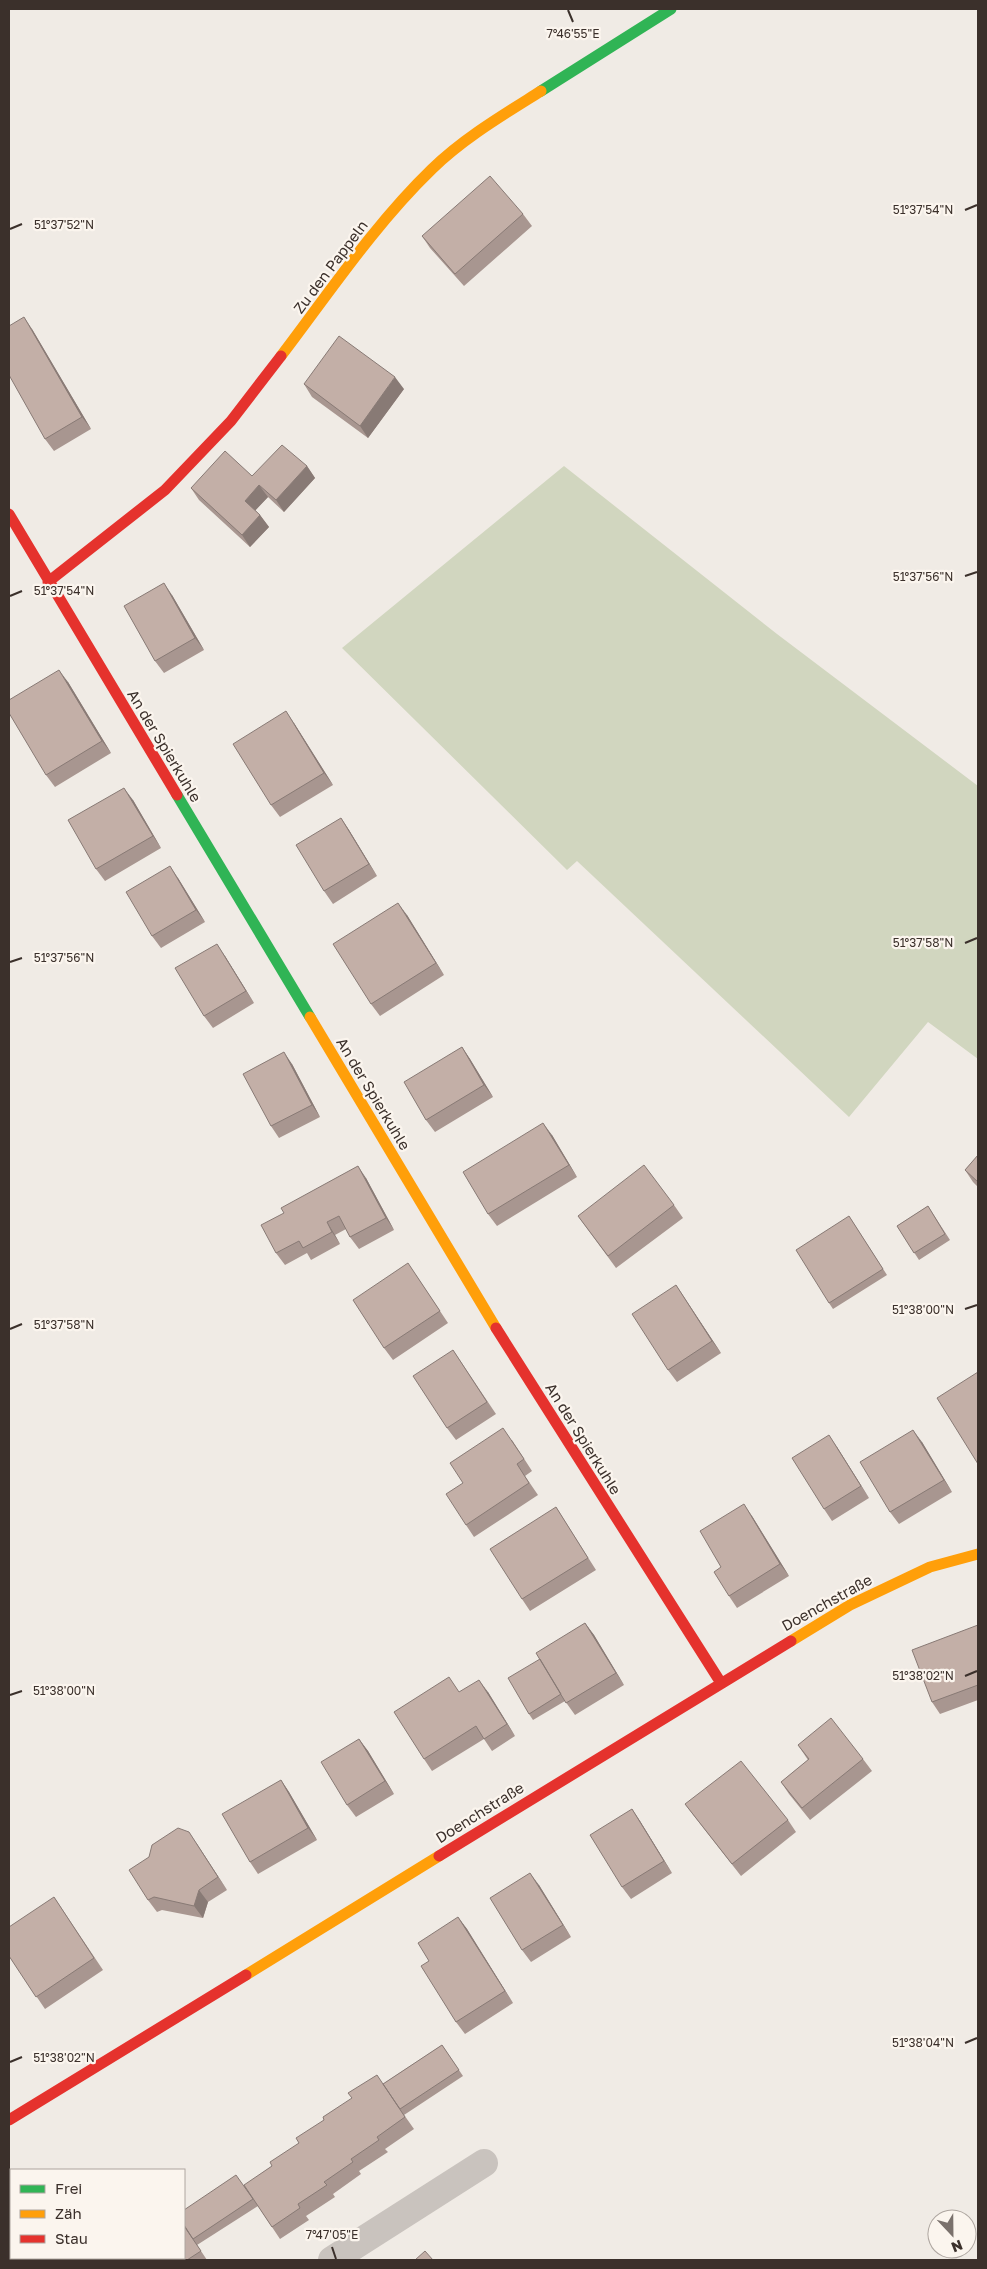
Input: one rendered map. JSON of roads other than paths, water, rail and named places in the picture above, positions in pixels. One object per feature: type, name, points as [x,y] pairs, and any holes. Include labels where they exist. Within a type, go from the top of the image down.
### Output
[{"type":"street","name":"Zu den Pappeln","points":[[48,582],[165,490],[231,421],[393,210],[433,168],[490,124],[671,9]]},
{"type":"street","name":"An der Spierkuhle","points":[[9,514],[516,1361],[721,1683]]},
{"type":"street","name":"Doenchstraße","points":[[9,2120],[850,1605],[930,1567],[978,1554]]},
{"type":"street","points":[[332,2260],[484,2163]]}]
